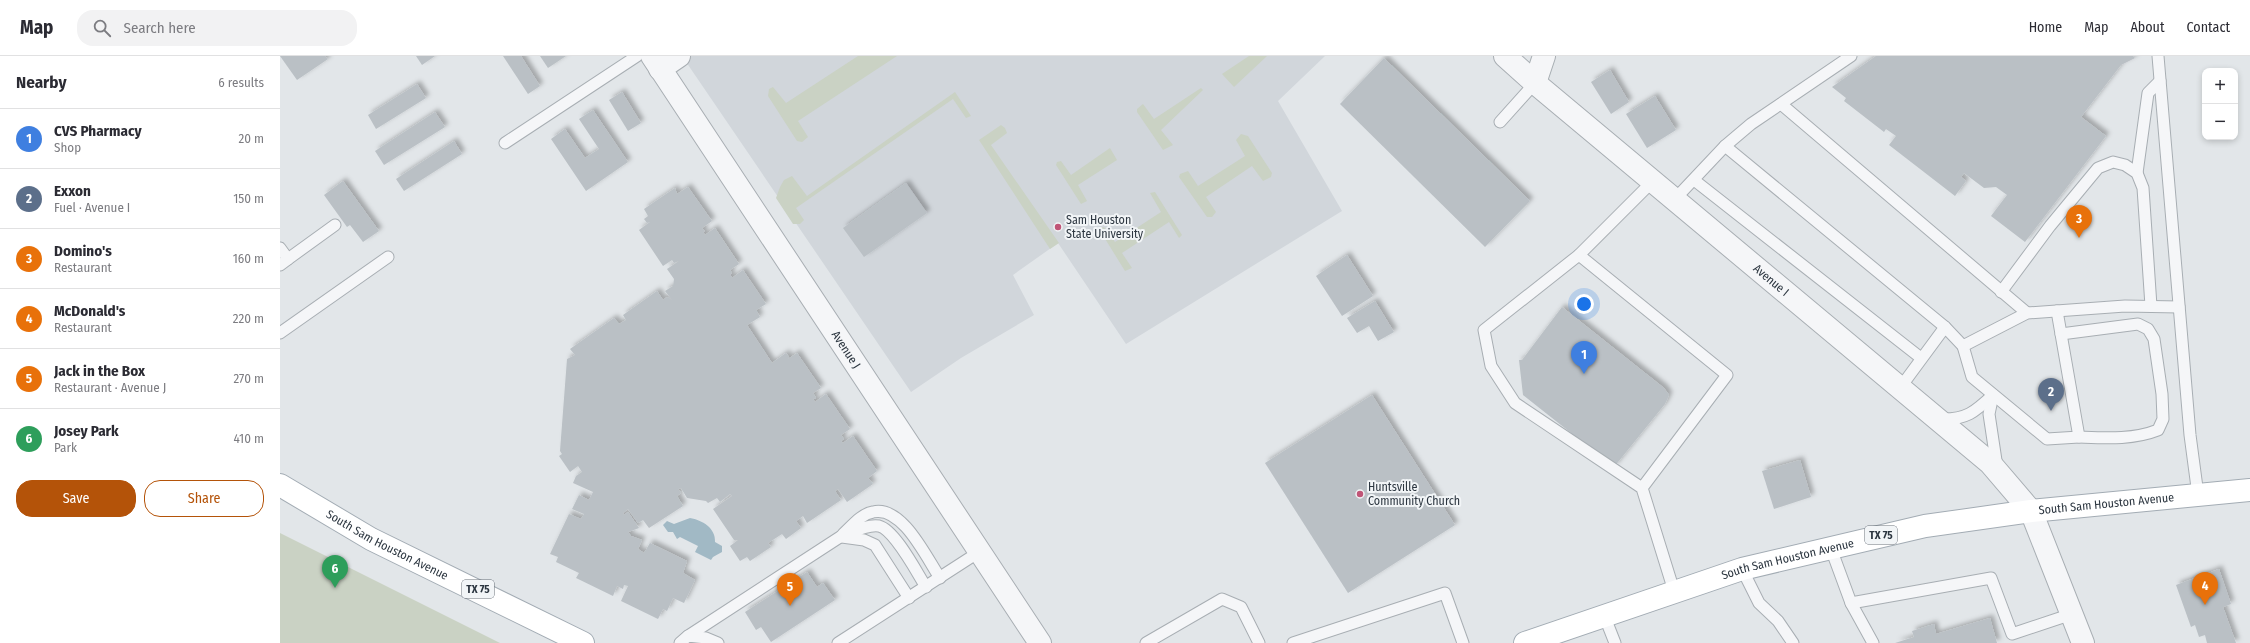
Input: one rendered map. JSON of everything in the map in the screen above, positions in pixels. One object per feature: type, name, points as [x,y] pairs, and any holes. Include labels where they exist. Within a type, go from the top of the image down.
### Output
[{"type":"main road","name":"South Sam Houston Avenue","points":[[280,484],[371,539],[583,643]]},
{"type":"main road","name":"South Sam Houston Avenue","points":[[1525,643],[1742,569],[1830,546],[1925,526],[2031,511],[2250,490]]},
{"type":"street","points":[[656,62],[679,56]]},
{"type":"street","name":"Avenue I","points":[[1505,56],[1535,83],[1998,471],[2031,511],[2083,643]]},
{"type":"street","points":[[1535,83],[1544,56]]},
{"type":"street","name":"Avenue J","points":[[656,62],[1040,643]]},
{"type":"lane","points":[[505,143],[637,56]]},
{"type":"lane","points":[[1675,199],[1726,146],[1752,124],[1851,56]]},
{"type":"lane","points":[[2158,56],[2190,435],[2198,495]]},
{"type":"lane","points":[[2137,173],[2148,93],[2160,81]]},
{"type":"lane","points":[[1500,122],[1535,83]]},
{"type":"lane","points":[[1781,104],[2027,314]]},
{"type":"lane","points":[[1726,146],[1945,327],[1962,346],[1972,377],[2047,439],[2127,437],[2146,435],[2158,430],[2163,419],[2162,394],[2154,339],[2148,329],[2138,324],[2061,334]]},
{"type":"lane","points":[[2001,292],[2050,226],[2098,168],[2113,162],[2125,165],[2137,173],[2144,188],[2151,306]]},
{"type":"lane","points":[[1694,180],[1921,358]]},
{"type":"lane","points":[[1653,182],[1578,255],[1484,330],[1491,366],[1515,403],[1642,488],[1674,591]]},
{"type":"lane","points":[[280,248],[284,262],[334,225]]},
{"type":"lane","points":[[1578,255],[1727,375],[1642,488]]},
{"type":"lane","points":[[280,333],[388,258]]},
{"type":"lane","points":[[1962,346],[2027,314],[2124,306],[2179,307]]},
{"type":"lane","points":[[2057,311],[2079,437]]},
{"type":"lane","points":[[1900,388],[1945,327]]},
{"type":"lane","points":[[1939,420],[1958,420],[1978,409],[1993,395]]},
{"type":"lane","points":[[1993,395],[1989,414],[1998,471]]},
{"type":"lane","points":[[684,640],[840,537],[859,519],[873,512],[886,512],[897,518],[906,526],[940,578]]},
{"type":"lane","points":[[840,537],[867,527],[879,526],[890,533],[926,587]]},
{"type":"lane","points":[[840,537],[864,540],[875,545],[909,598]]},
{"type":"lane","points":[[1830,546],[1851,603],[1872,643]]},
{"type":"lane","points":[[838,643],[979,552]]},
{"type":"lane","points":[[1742,569],[1759,603],[1778,621],[1793,643]]},
{"type":"lane","points":[[1851,603],[1991,578],[2014,638],[2072,614]]},
{"type":"lane","points":[[1293,643],[1445,593],[1463,643]]},
{"type":"lane","points":[[1146,643],[1222,599],[1242,607],[1258,643]]},
{"type":"lane","points":[[1604,615],[1615,643]]},
{"type":"lane","points":[[684,640],[706,638],[718,643]]},
{"type":"shaded area","name":"Sam Houston State University","points":[[682,56],[1325,56],[1278,101],[1342,211],[1126,344],[1058,243],[1013,275],[1034,315],[961,358],[911,392]]},
{"type":"shaded area","points":[[858,56],[897,56],[798,121],[808,137],[802,142],[797,141],[768,96],[769,89],[773,87],[786,103]]},
{"type":"shaded area","points":[[1249,56],[1267,56],[1234,87],[1222,74]]},
{"type":"shaded area","points":[[1201,88],[1203,90],[1161,130],[1173,145],[1163,150],[1137,112],[1137,109],[1143,104],[1154,119]]},
{"type":"shaded area","points":[[955,92],[971,116],[966,118],[953,99],[796,208],[804,220],[800,224],[793,224],[776,198],[784,180],[792,176],[807,196]]},
{"type":"shaded area","points":[[1001,125],[1005,128],[1007,133],[991,145],[1059,243],[1050,249],[979,140]]},
{"type":"shaded area","points":[[1241,134],[1248,136],[1272,173],[1271,177],[1263,181],[1252,166],[1206,197],[1216,212],[1212,217],[1207,217],[1179,177],[1180,174],[1188,171],[1198,186],[1245,156],[1236,140]]},
{"type":"shaded area","points":[[1110,148],[1117,160],[1078,185],[1087,201],[1081,204],[1056,165],[1057,162],[1061,161],[1071,175]]},
{"type":"shaded area","points":[[1155,192],[1182,235],[1179,238],[1169,222],[1122,253],[1132,268],[1125,271],[1099,229],[1104,227],[1115,242],[1161,212],[1150,193]]},
{"type":"shaded area","points":[[280,533],[500,643],[280,643]]},
{"type":"water","points":[[690,518],[703,523],[711,529],[715,537],[715,542],[722,546],[722,552],[713,557],[711,560],[695,552],[698,546],[680,537],[677,539],[673,532],[668,532],[663,525],[667,521],[674,524]]},
{"type":"building","points":[[280,56],[325,56],[328,59],[297,80]]},
{"type":"building","points":[[416,56],[435,56],[422,65]]},
{"type":"building","points":[[503,56],[521,56],[540,86],[528,94]]},
{"type":"building","points":[[540,56],[566,56],[548,68]]},
{"type":"building","points":[[1876,56],[2133,56],[2135,58],[2121,65],[2081,117],[2106,136],[2025,242],[1991,216],[2007,195],[1996,187],[1984,188],[1964,173],[1961,177],[1966,181],[1955,196],[1889,145],[1896,136],[1886,129],[1884,132],[1844,101],[1846,98],[1832,87]]},
{"type":"building","points":[[1384,58],[1530,201],[1485,247],[1340,104]]},
{"type":"building","points":[[1610,70],[1629,102],[1611,114],[1591,82]]},
{"type":"building","points":[[417,84],[426,98],[376,129],[368,115]]},
{"type":"building","points":[[622,92],[641,123],[628,131],[609,100]]},
{"type":"building","points":[[1655,96],[1676,130],[1647,148],[1626,114]]},
{"type":"building","points":[[593,110],[628,162],[586,191],[551,139],[565,129],[585,158],[599,149],[579,119]]},
{"type":"building","points":[[435,112],[445,127],[384,165],[375,151]]},
{"type":"building","points":[[454,141],[462,154],[404,191],[396,179]]},
{"type":"building","points":[[343,181],[379,231],[363,242],[350,225],[347,227],[324,195]]},
{"type":"building","points":[[906,183],[927,213],[864,257],[843,228]]},
{"type":"building","points":[[688,187],[712,221],[702,228],[705,231],[703,232],[705,235],[715,228],[739,264],[730,270],[732,273],[730,274],[732,278],[743,270],[766,304],[756,310],[760,317],[747,325],[772,363],[786,353],[789,357],[788,359],[797,353],[821,388],[813,393],[816,398],[813,399],[815,402],[826,394],[850,429],[841,435],[844,439],[841,441],[843,443],[853,436],[877,471],[868,478],[873,484],[847,502],[838,489],[835,491],[841,500],[807,523],[803,516],[796,521],[801,528],[786,539],[782,534],[768,543],[771,547],[750,561],[747,557],[740,561],[730,546],[738,540],[734,540],[713,509],[732,496],[730,494],[720,502],[717,498],[708,503],[706,501],[687,498],[681,488],[678,489],[681,493],[677,496],[683,506],[649,528],[643,520],[638,523],[628,509],[623,513],[624,515],[628,512],[639,528],[628,532],[631,536],[642,540],[638,549],[644,553],[650,543],[687,561],[683,573],[695,580],[684,603],[673,598],[667,611],[663,609],[658,619],[621,601],[628,586],[624,585],[623,589],[617,586],[613,596],[576,578],[579,573],[556,562],[558,557],[550,554],[569,514],[581,519],[584,514],[572,509],[579,495],[589,500],[593,492],[573,483],[576,476],[582,472],[578,466],[570,472],[559,456],[562,454],[560,451],[567,359],[575,355],[570,349],[614,318],[619,324],[626,320],[623,315],[657,291],[663,300],[667,297],[672,300],[665,291],[673,286],[674,279],[667,269],[679,261],[674,263],[672,260],[663,266],[639,230],[650,222],[647,223],[644,219],[648,216],[644,209],[675,188],[677,194]]},
{"type":"building","points":[[1347,255],[1373,296],[1342,316],[1316,276]]},
{"type":"building","points":[[1375,301],[1394,332],[1378,341],[1369,326],[1357,333],[1347,318]]},
{"type":"building","points":[[1562,307],[1664,388],[1669,395],[1665,404],[1614,467],[1523,395],[1519,360],[1522,360]]},
{"type":"building","name":"Huntsville Community Church","points":[[1372,395],[1455,525],[1348,593],[1265,463]]},
{"type":"building","points":[[1800,460],[1811,497],[1774,509],[1762,471]]},
{"type":"building","points":[[2219,569],[2231,604],[2223,607],[2236,643],[2207,643],[2205,635],[2199,637],[2195,625],[2191,627],[2176,585]]},
{"type":"building","points":[[807,572],[817,587],[823,583],[835,600],[771,642],[761,627],[756,630],[745,612]]},
{"type":"building","points":[[1990,618],[1997,643],[1895,643],[1914,637],[1912,631],[1934,624],[1936,634]]},
{"type":"place","name":"Sam Houston State University","points":[[1058,227]]},
{"type":"place","name":"Domino's","points":[[2079,238]]},
{"type":"place","name":"CVS Pharmacy","points":[[1584,374]]},
{"type":"place","name":"Exxon","points":[[2051,411]]},
{"type":"place","name":"Huntsville Community Church","points":[[1360,494]]},
{"type":"place","name":"Josey Park","points":[[335,588]]},
{"type":"place","name":"McDonald's","points":[[2205,605]]},
{"type":"place","name":"Jack in the Box","points":[[790,606]]}]
